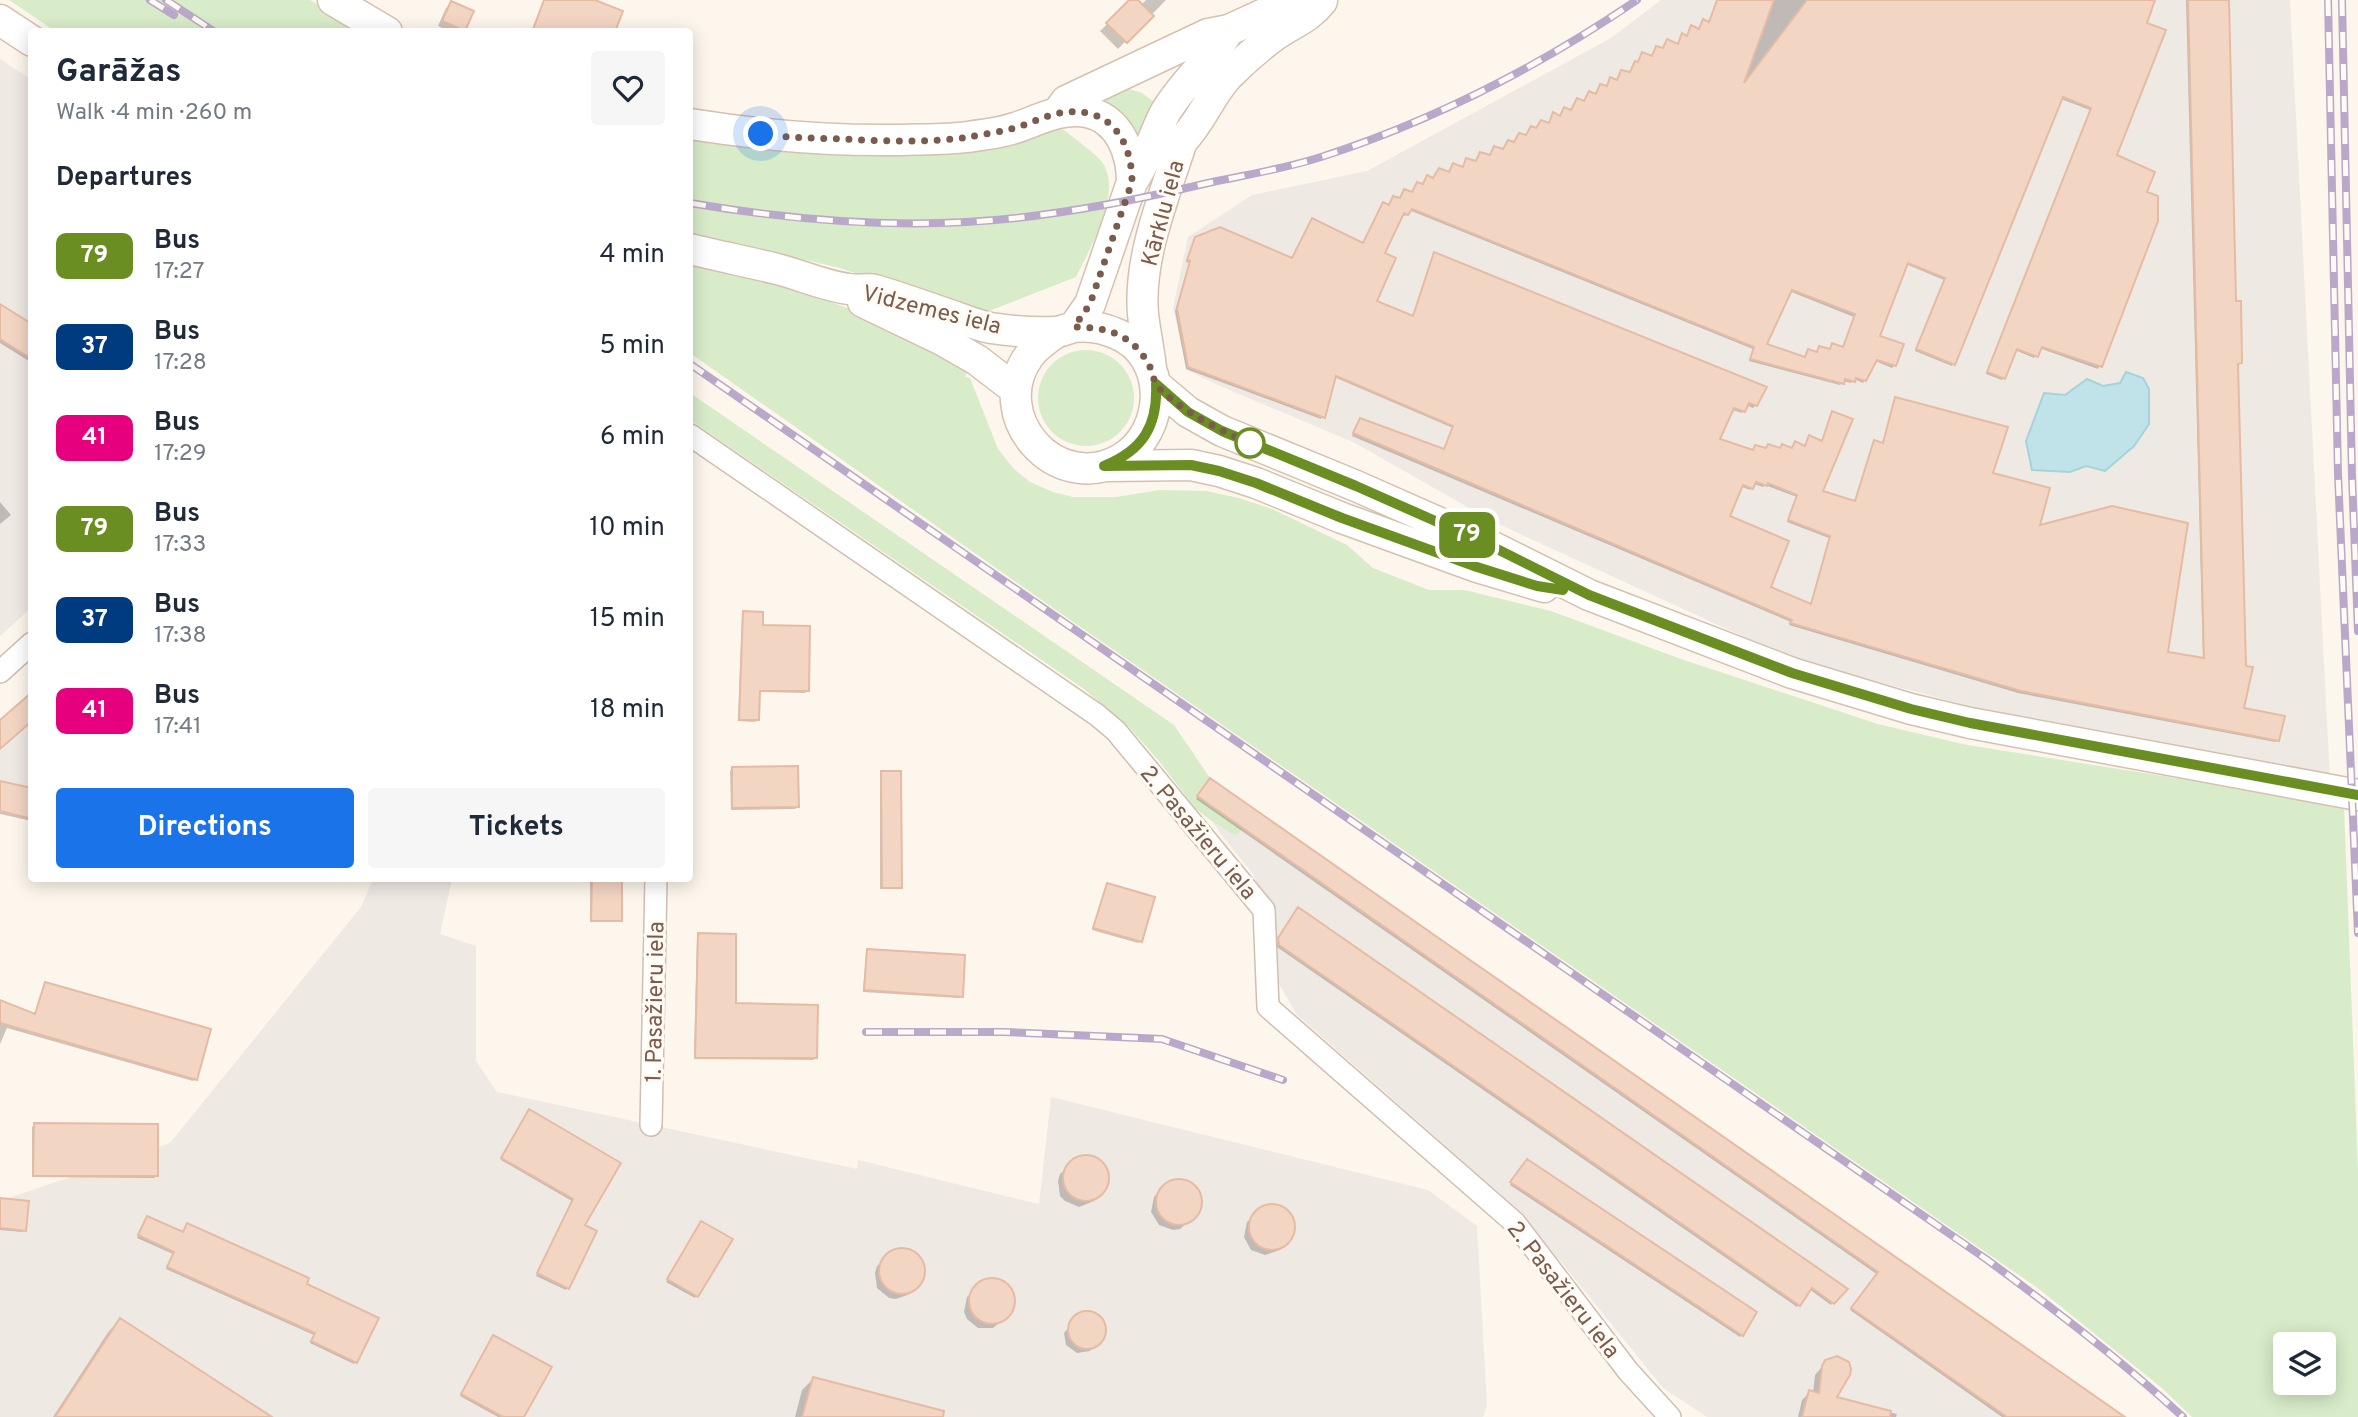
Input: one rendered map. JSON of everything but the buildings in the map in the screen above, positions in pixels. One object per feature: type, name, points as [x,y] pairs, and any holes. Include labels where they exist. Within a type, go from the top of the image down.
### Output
[{"type":"street","points":[[332,0],[380,28]]},
{"type":"street","name":"Kārklu iela","points":[[1058,112],[1066,101],[1208,34],[1229,30],[1304,0]]},
{"type":"street","name":"Kārklu iela","points":[[1315,0],[1323,0]]},
{"type":"street","name":"Kārklu iela","points":[[1182,141],[1193,130],[1211,98],[1228,76],[1276,35],[1312,13],[1323,0]]},
{"type":"street","points":[[0,20],[28,38]]},
{"type":"street","name":"Kārklu iela","points":[[1066,330],[1090,304],[1132,182],[1143,166],[1165,114],[1189,77],[1217,49],[1229,30]]},
{"type":"street","points":[[1120,76],[1143,82],[1171,104]]},
{"type":"street","name":"Kārklu iela","points":[[1153,376],[1143,313],[1145,279],[1150,243],[1182,141],[1179,122],[1171,104]]},
{"type":"street","name":"Kārklu iela","points":[[693,124],[780,137],[921,139],[967,137],[1012,129],[1058,112],[1086,112],[1102,118],[1116,128],[1125,143],[1132,164],[1132,182]]},
{"type":"street","name":"Vidzemes iela","points":[[693,250],[850,289],[872,289],[989,328],[1066,330],[1098,327],[1120,335],[1138,349],[1153,376],[1188,412],[1222,431],[1485,543],[1589,595],[1792,673],[1911,709],[1970,723],[2358,795]]},
{"type":"street","name":"Vidzemes iela","points":[[850,289],[866,305],[942,340],[977,360],[1016,390]]},
{"type":"street","name":"Vidzemes iela","points":[[1066,330],[1042,343],[1029,355],[1020,372],[1016,390],[1017,413],[1026,434],[1040,451],[1059,463],[1082,468],[1191,465],[1219,471],[1477,567],[1537,586],[1589,595]]},
{"type":"street","name":"Vidzemes iela","points":[[1104,466],[1135,449],[1146,435],[1157,402],[1153,376]]},
{"type":"street","name":"2. Pasažieru iela","points":[[693,437],[1097,715],[1116,731],[1264,910],[1268,1007],[1515,1223],[1628,1371],[1670,1417]]},
{"type":"street","points":[[0,671],[28,646]]},
{"type":"street","name":"1. Pasažieru iela","points":[[652,1125],[656,882]]},
{"type":"shaded area","points":[[1661,0],[2290,0],[2330,780],[2047,727],[1790,658],[1492,521],[1355,443],[1187,370],[1173,308],[1188,237],[1252,195],[1367,171],[1611,38]]},
{"type":"shaded area","points":[[0,59],[28,77],[28,611],[0,636]]},
{"type":"shaded area","points":[[28,698],[28,803],[0,796],[0,725]]},
{"type":"shaded area","points":[[1210,778],[2125,1417],[1707,1417],[1663,1388],[1562,1263],[1432,1134],[1297,1015],[1275,977],[1273,921],[1253,874],[1220,833],[1197,796]]},
{"type":"shaded area","points":[[372,882],[451,882],[440,934],[476,946],[476,1061],[497,1092],[857,1169],[858,1160],[1039,1204],[1051,1097],[1428,1190],[1477,1226],[1487,1405],[1483,1417],[0,1417],[0,1201],[170,1143],[361,907]]},
{"type":"green space","points":[[9,0],[310,0],[357,28],[51,28]]},
{"type":"green space","points":[[1123,87],[1142,93],[1159,106],[1142,147],[1088,100]]},
{"type":"green space","points":[[1059,126],[1101,161],[1108,178],[1109,192],[1102,222],[1076,277],[989,311],[988,319],[840,268],[693,234],[693,137]]},
{"type":"green space","points":[[693,265],[831,302],[884,323],[970,365],[965,377],[970,378],[998,449],[1014,469],[1030,482],[1053,492],[1073,497],[1116,497],[1160,490],[1206,491],[1239,498],[1272,509],[1347,545],[1373,568],[1429,590],[1464,590],[1551,611],[1681,659],[1878,724],[1967,745],[2344,806],[2358,1171],[2358,1417],[2192,1417],[2162,1388],[2039,1289],[1053,608],[693,355]]},
{"type":"green space","points":[[1086,350],[1104,353],[1120,364],[1131,380],[1134,398],[1131,416],[1120,432],[1104,443],[1086,446],[1068,443],[1052,432],[1041,416],[1038,398],[1041,380],[1052,364],[1068,353]]},
{"type":"green space","points":[[693,395],[1174,725],[1210,778],[1197,796],[1244,829],[1235,835],[1195,808],[1130,728],[1084,689],[693,422]]},
{"type":"water","points":[[2126,372],[2143,378],[2149,389],[2149,424],[2134,446],[2105,471],[2086,466],[2070,472],[2032,470],[2026,441],[2044,393],[2065,395],[2087,379],[2103,386],[2120,383]]},
{"type":"railway","points":[[150,0],[174,15]]},
{"type":"railway","points":[[166,0],[209,28]]},
{"type":"railway","points":[[693,203],[811,219],[934,223],[1040,215],[1160,194],[1307,161],[1404,127],[1524,69],[1637,0]]},
{"type":"railway","points":[[2328,0],[2338,474],[2358,933]]},
{"type":"railway","points":[[2342,0],[2358,631]]},
{"type":"railway","points":[[693,366],[1986,1259],[2087,1335],[2183,1417]]},
{"type":"railway","points":[[866,1032],[1004,1032],[1162,1039],[1283,1080]]},
{"type":"bus line","name":"79","points":[[1563,590],[1537,586],[1477,567],[1219,471],[1191,465],[1104,466],[1135,449],[1146,435],[1157,402],[1156,384],[1188,412],[1222,431],[1485,543],[1544,570],[1589,595],[1792,673],[1911,709],[1970,723],[2358,795]]},
{"type":"route","points":[[761,134],[874,140],[967,137],[1012,129],[1058,112],[1086,112],[1102,118],[1116,128],[1125,143],[1132,164],[1132,182],[1090,304],[1074,327],[1098,327],[1120,335],[1138,349],[1151,368],[1156,384],[1188,412],[1250,443]]}]
